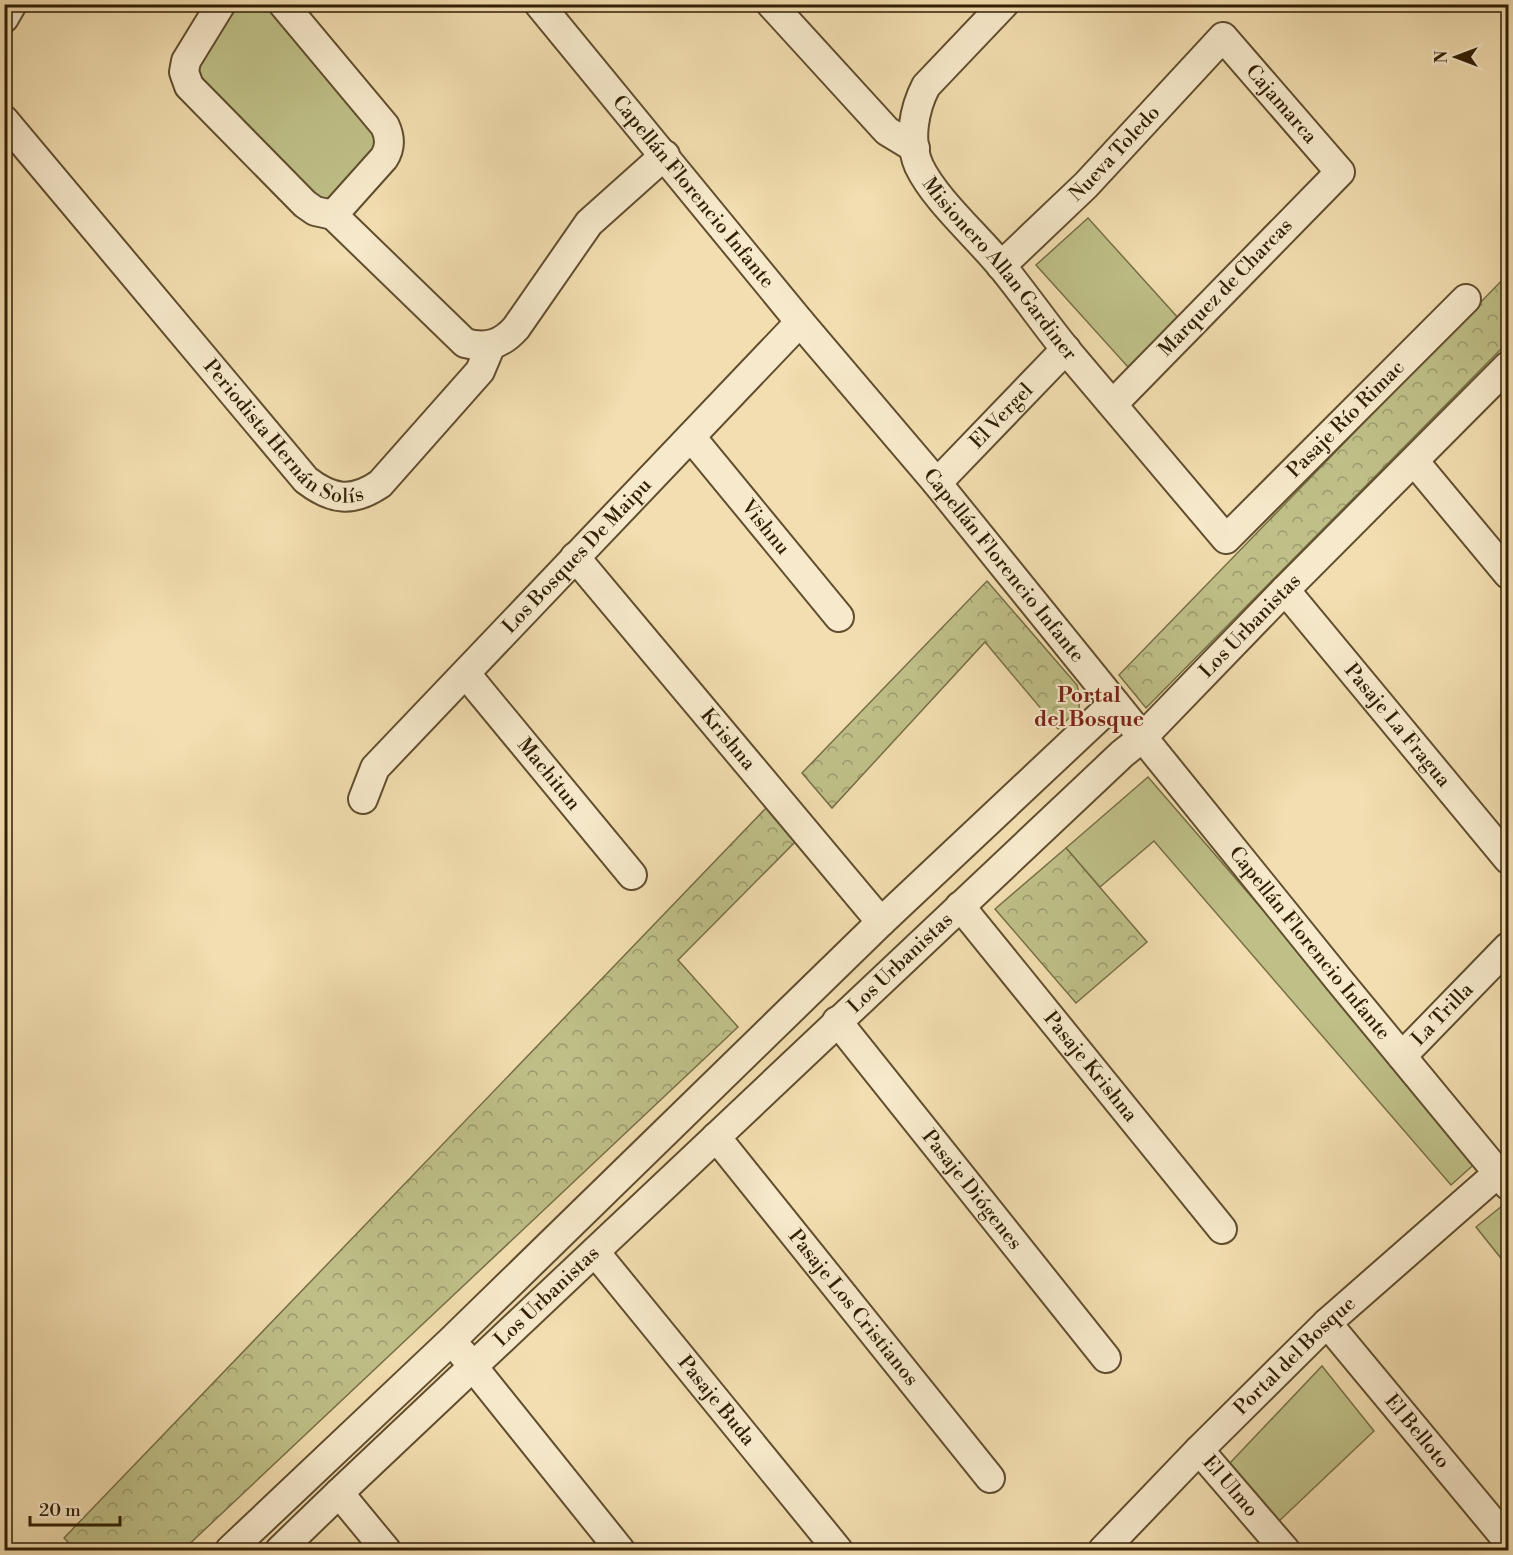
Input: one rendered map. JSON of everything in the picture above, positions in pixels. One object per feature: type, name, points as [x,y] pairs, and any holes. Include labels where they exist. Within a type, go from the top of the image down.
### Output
[{"type":"street","points":[[4,18],[12,4]]},
{"type":"street","points":[[221,4],[186,61],[184,72],[189,86],[305,204],[315,211],[333,215],[459,339],[471,345],[491,345],[503,340],[516,328],[588,223],[665,155]]},
{"type":"street","points":[[283,4],[385,126],[389,136],[384,158],[333,215]]},
{"type":"street","name":"Capellán Florencio Infante","points":[[539,4],[800,322],[937,483],[1142,738],[1503,1179]]},
{"type":"street","points":[[771,4],[887,131],[915,148]]},
{"type":"street","points":[[915,148],[915,115],[926,86],[1004,4]]},
{"type":"street","name":"Cajamarca","points":[[1223,37],[1340,172]]},
{"type":"street","name":"Nueva Toledo","points":[[1001,266],[1086,185],[1223,37]]},
{"type":"street","name":"Periodista Hernán Solís","points":[[4,120],[306,480],[320,491],[337,497],[353,497],[380,484],[480,371],[491,345]]},
{"type":"street","name":"Misionero Allan Gardiner","points":[[915,148],[918,164],[929,182],[1226,539]]},
{"type":"street","name":"Marquez de Charcas","points":[[1113,404],[1340,172]]},
{"type":"street","name":"Pasaje Río Rimac","points":[[1226,539],[1466,299]]},
{"type":"street","name":"Los Bosques De Maipu","points":[[363,799],[375,768],[800,322]]},
{"type":"street","name":"El Vergel","points":[[937,483],[1066,349]]},
{"type":"street","name":"Los Urbanistas","points":[[280,1551],[837,1021],[1142,738],[1285,590],[1509,366]]},
{"type":"street","name":"Vishnu","points":[[691,436],[839,617]]},
{"type":"street","points":[[1414,461],[1509,574]]},
{"type":"street","name":"Krishna","points":[[574,557],[881,922]]},
{"type":"street","name":"Pasaje La Fragua","points":[[1285,590],[1509,860]]},
{"type":"street","name":"Machitun","points":[[466,674],[632,875]]},
{"type":"street","name":"Los Urbanistas","points":[[230,1551],[451,1341],[881,922],[1114,702]]},
{"type":"street","name":"Pasaje Krishna","points":[[960,906],[1222,1229]]},
{"type":"street","name":"La Trilla","points":[[1402,1056],[1509,946]]},
{"type":"street","name":"Pasaje Diógenes","points":[[837,1021],[1106,1358]]},
{"type":"street","name":"Pasaje Los Cristianos","points":[[716,1137],[990,1478]]},
{"type":"street","name":"Portal del Bosque","points":[[1103,1551],[1199,1450],[1327,1323],[1503,1179]]},
{"type":"street","name":"Pasaje Buda","points":[[596,1252],[838,1551]]},
{"type":"street","name":"El Belloto","points":[[1327,1323],[1509,1541]]},
{"type":"street","points":[[451,1341],[620,1551]]},
{"type":"street","name":"El Ulmo","points":[[1199,1450],[1285,1551]]},
{"type":"street","points":[[339,1493],[386,1551]]},
{"type":"green space","points":[[230,5],[272,5],[381,137],[379,151],[334,200],[318,200],[197,77],[195,67]]},
{"type":"green space","points":[[1088,218],[1180,320],[1128,367],[1036,265]]},
{"type":"green space","points":[[1508,274],[1508,342],[1146,708],[1119,675]]},
{"type":"green space","points":[[987,581],[1077,685],[1080,696],[1079,708],[1058,729],[985,642],[832,808],[802,773]]},
{"type":"green space","points":[[1148,777],[1479,1160],[1451,1185],[1154,841],[1100,887],[1066,848]]},
{"type":"green space","points":[[769,805],[801,836],[678,960],[738,1027],[183,1550],[76,1550],[64,1538]]},
{"type":"green space","points":[[1066,848],[1147,942],[1076,1003],[995,909]]},
{"type":"green space","points":[[1508,1201],[1508,1267],[1476,1227]]},
{"type":"green space","points":[[1322,1366],[1374,1431],[1277,1523],[1229,1464]]},
{"type":"district","name":"Portal del Bosque","points":[[1089,708]]}]
